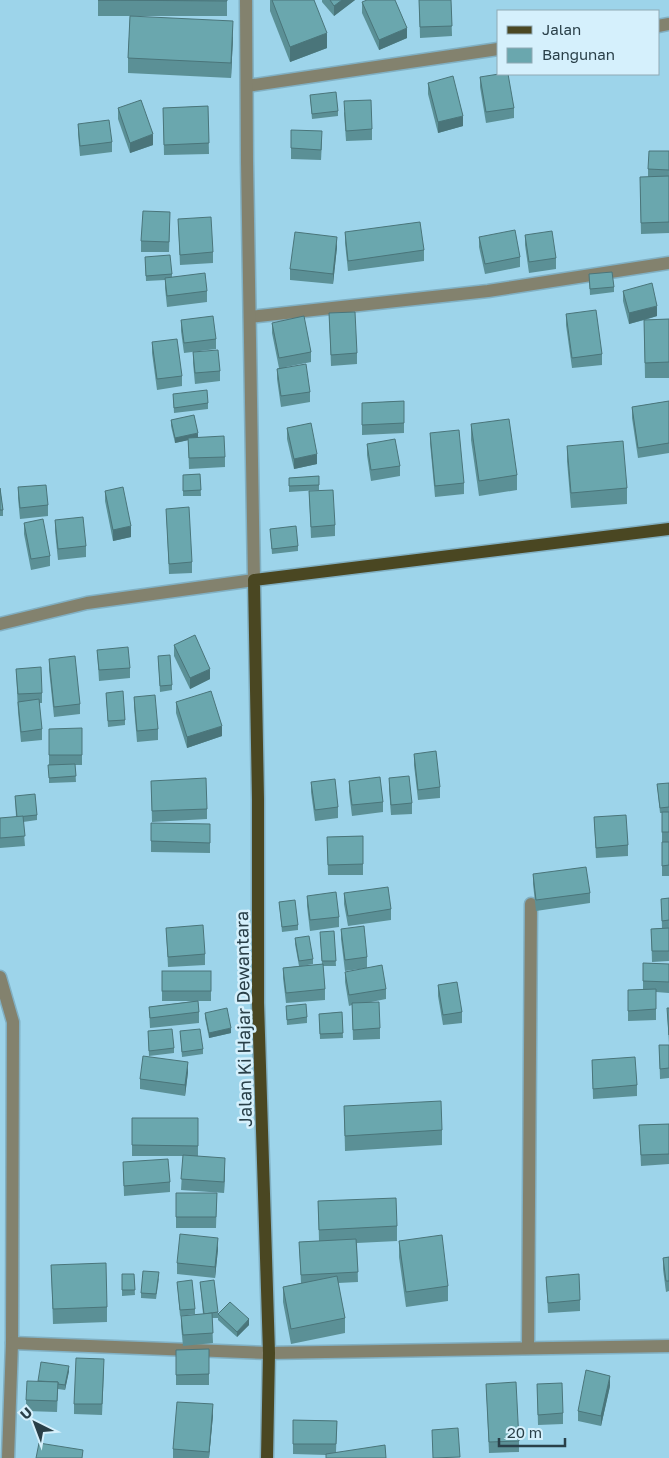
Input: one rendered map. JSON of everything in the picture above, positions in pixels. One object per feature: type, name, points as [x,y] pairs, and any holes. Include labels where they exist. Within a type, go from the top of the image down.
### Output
[{"type":"main road","points":[[254,580],[669,529]]},
{"type":"main road","name":"Jalan Ki Hajar Dewantara","points":[[254,580],[258,799],[258,1003],[269,1353],[267,1458]]},
{"type":"street","points":[[0,624],[87,603],[254,580],[246,0]]},
{"type":"street","points":[[247,86],[497,49]]},
{"type":"street","points":[[250,317],[488,291],[669,263]]},
{"type":"street","points":[[528,1348],[531,904]]},
{"type":"street","points":[[0,977],[13,1022],[12,1343],[8,1458]]},
{"type":"street","points":[[12,1343],[269,1353],[669,1346]]},
{"type":"building","points":[[98,0],[227,0],[227,1]]},
{"type":"building","points":[[272,0],[314,0],[327,33],[290,47]]},
{"type":"building","points":[[330,0],[342,0],[334,6]]},
{"type":"building","points":[[367,0],[395,0],[407,28],[379,40],[362,2]]},
{"type":"building","points":[[419,0],[451,0],[452,26],[420,27]]},
{"type":"building","points":[[130,16],[233,21],[231,63],[128,58]]},
{"type":"building","points":[[508,75],[514,108],[486,112],[480,77]]},
{"type":"building","points":[[453,76],[463,116],[438,122],[428,83]]},
{"type":"building","points":[[336,92],[338,111],[312,114],[310,95]]},
{"type":"building","points":[[141,100],[153,134],[130,143],[118,108]]},
{"type":"building","points":[[371,100],[372,129],[346,131],[344,101]]},
{"type":"building","points":[[208,106],[209,143],[164,145],[163,108]]},
{"type":"building","points":[[109,120],[112,142],[80,146],[78,124]]},
{"type":"building","points":[[291,130],[322,131],[321,150],[291,148]]},
{"type":"building","points":[[649,151],[669,151],[669,170],[648,169]]},
{"type":"building","points":[[669,176],[669,222],[641,223],[640,177]]},
{"type":"building","points":[[143,211],[170,212],[169,242],[141,241]]},
{"type":"building","points":[[211,217],[213,252],[180,255],[178,219]]},
{"type":"building","points":[[420,222],[424,250],[348,261],[345,232]]},
{"type":"building","points":[[515,230],[520,257],[485,264],[479,237]]},
{"type":"building","points":[[552,231],[556,258],[529,262],[525,235]]},
{"type":"building","points":[[295,232],[337,237],[333,274],[290,269]]},
{"type":"building","points":[[170,255],[172,274],[146,276],[145,257]]},
{"type":"building","points":[[612,272],[614,287],[590,289],[589,274]]},
{"type":"building","points":[[205,273],[207,291],[167,296],[165,278]]},
{"type":"building","points":[[652,283],[657,306],[629,313],[623,291]]},
{"type":"building","points":[[596,310],[602,354],[572,358],[566,314]]},
{"type":"building","points":[[355,312],[357,353],[331,355],[329,313]]},
{"type":"building","points":[[213,316],[216,339],[184,343],[181,320]]},
{"type":"building","points":[[304,316],[311,352],[279,358],[272,323]]},
{"type":"building","points":[[669,319],[669,362],[645,363],[644,320]]},
{"type":"building","points":[[177,339],[182,376],[157,379],[152,342]]},
{"type":"building","points":[[218,350],[220,371],[195,373],[193,352]]},
{"type":"building","points":[[306,364],[310,392],[281,396],[277,369]]},
{"type":"building","points":[[207,390],[208,403],[174,408],[173,394]]},
{"type":"building","points":[[404,401],[404,423],[362,425],[362,403]]},
{"type":"building","points":[[669,401],[669,443],[638,448],[632,407]]},
{"type":"building","points":[[194,415],[198,433],[175,438],[171,420]]},
{"type":"building","points":[[509,419],[517,475],[479,481],[471,424]]},
{"type":"building","points":[[311,423],[317,454],[294,459],[287,428]]},
{"type":"building","points":[[459,430],[464,483],[435,486],[430,433]]},
{"type":"building","points":[[224,436],[225,457],[189,458],[188,438]]},
{"type":"building","points":[[395,439],[400,466],[371,470],[367,444]]},
{"type":"building","points":[[623,441],[627,488],[571,493],[567,446]]},
{"type":"building","points":[[200,474],[201,490],[183,491],[183,475]]},
{"type":"building","points":[[319,476],[319,485],[289,486],[289,478]]},
{"type":"building","points":[[46,485],[48,505],[20,508],[18,487]]},
{"type":"building","points":[[123,487],[131,526],[113,530],[105,491]]},
{"type":"building","points":[[0,488],[3,510],[0,510]]},
{"type":"building","points":[[333,490],[335,525],[311,527],[309,491]]},
{"type":"building","points":[[189,507],[192,562],[169,564],[166,509]]},
{"type":"building","points":[[83,517],[86,546],[58,549],[55,520]]},
{"type":"building","points":[[43,519],[50,556],[31,559],[24,523]]},
{"type":"building","points":[[296,526],[298,546],[272,549],[270,529]]},
{"type":"building","points":[[195,635],[210,669],[190,678],[174,645]]},
{"type":"building","points":[[128,647],[130,668],[99,670],[97,650]]},
{"type":"building","points":[[170,655],[172,685],[160,686],[158,656]]},
{"type":"building","points":[[75,656],[80,704],[54,707],[49,659]]},
{"type":"building","points":[[41,667],[42,693],[18,694],[16,669]]},
{"type":"building","points":[[123,691],[125,720],[108,721],[106,693]]},
{"type":"building","points":[[211,691],[222,726],[187,737],[176,702]]},
{"type":"building","points":[[155,695],[158,729],[137,731],[134,697]]},
{"type":"building","points":[[39,699],[42,729],[21,732],[18,702]]},
{"type":"building","points":[[82,728],[82,755],[49,755],[49,729]]},
{"type":"building","points":[[436,751],[440,787],[418,790],[414,754]]},
{"type":"building","points":[[75,764],[76,776],[49,778],[48,765]]},
{"type":"building","points":[[409,776],[412,803],[391,805],[389,778]]},
{"type":"building","points":[[380,777],[383,802],[352,805],[349,781]]},
{"type":"building","points":[[206,778],[207,809],[152,811],[151,781]]},
{"type":"building","points":[[335,779],[338,807],[315,810],[311,782]]},
{"type":"building","points":[[669,783],[669,807],[660,808],[657,784]]},
{"type":"building","points":[[35,794],[37,815],[17,817],[15,796]]},
{"type":"building","points":[[662,812],[669,812],[669,832],[662,832]]},
{"type":"building","points":[[626,815],[628,845],[596,848],[594,817]]},
{"type":"building","points":[[23,816],[25,836],[0,838],[0,818]]},
{"type":"building","points":[[151,823],[210,824],[210,843],[151,841]]},
{"type":"building","points":[[363,836],[363,864],[328,865],[327,837]]},
{"type":"building","points":[[662,842],[669,842],[669,865],[662,866]]},
{"type":"building","points":[[586,867],[590,893],[536,900],[533,874]]},
{"type":"building","points":[[388,887],[391,909],[348,916],[344,893]]},
{"type":"building","points":[[336,892],[339,917],[310,920],[307,896]]},
{"type":"building","points":[[669,898],[669,920],[662,921],[661,899]]},
{"type":"building","points":[[295,900],[298,925],[282,927],[279,902]]},
{"type":"building","points":[[203,925],[205,954],[168,957],[166,928]]},
{"type":"building","points":[[364,926],[367,957],[345,960],[341,929]]},
{"type":"building","points":[[669,928],[669,951],[652,951],[651,929]]},
{"type":"building","points":[[334,931],[336,961],[322,961],[320,932]]},
{"type":"building","points":[[309,936],[313,959],[299,961],[295,938]]},
{"type":"building","points":[[643,963],[669,964],[669,982],[643,981]]},
{"type":"building","points":[[323,964],[325,989],[286,993],[283,968]]},
{"type":"building","points":[[382,965],[386,989],[349,995],[345,972]]},
{"type":"building","points":[[162,971],[211,971],[211,991],[162,991]]},
{"type":"building","points":[[457,982],[462,1012],[443,1015],[438,985]]},
{"type":"building","points":[[656,989],[656,1009],[628,1011],[628,990]]},
{"type":"building","points":[[198,1001],[199,1012],[150,1018],[149,1007]]},
{"type":"building","points":[[379,1002],[380,1028],[353,1030],[352,1003]]},
{"type":"building","points":[[306,1004],[307,1017],[287,1020],[286,1006]]},
{"type":"building","points":[[227,1008],[231,1028],[209,1033],[205,1013]]},
{"type":"building","points":[[667,1008],[669,1008],[669,1035]]},
{"type":"building","points":[[342,1012],[343,1033],[320,1034],[319,1014]]},
{"type":"building","points":[[172,1029],[174,1048],[149,1051],[148,1031]]},
{"type":"building","points":[[200,1029],[203,1049],[182,1052],[180,1031]]},
{"type":"building","points":[[659,1045],[669,1045],[669,1068],[660,1069]]},
{"type":"building","points":[[143,1056],[188,1062],[185,1085],[140,1079]]},
{"type":"building","points":[[635,1057],[637,1085],[593,1089],[592,1060]]},
{"type":"building","points":[[441,1101],[442,1130],[345,1136],[344,1106]]},
{"type":"building","points":[[132,1118],[198,1118],[198,1146],[132,1145]]},
{"type":"building","points":[[669,1124],[669,1154],[641,1155],[639,1125]]},
{"type":"building","points":[[183,1155],[225,1158],[224,1182],[181,1179]]},
{"type":"building","points":[[168,1159],[170,1182],[124,1186],[123,1162]]},
{"type":"building","points":[[176,1193],[217,1193],[216,1217],[176,1217]]},
{"type":"building","points":[[396,1198],[397,1226],[319,1230],[318,1201]]},
{"type":"building","points":[[180,1234],[218,1238],[215,1267],[177,1263]]},
{"type":"building","points":[[442,1235],[448,1286],[406,1292],[399,1241]]},
{"type":"building","points":[[356,1239],[358,1272],[301,1275],[299,1242]]},
{"type":"building","points":[[669,1257],[669,1281],[666,1281],[663,1258]]},
{"type":"building","points":[[106,1263],[107,1307],[53,1309],[51,1265]]},
{"type":"building","points":[[143,1271],[159,1272],[156,1294],[141,1293]]},
{"type":"building","points":[[122,1274],[134,1274],[135,1290],[122,1290]]},
{"type":"building","points":[[579,1274],[580,1300],[548,1303],[546,1277]]},
{"type":"building","points":[[337,1276],[345,1318],[291,1329],[283,1287]]},
{"type":"building","points":[[192,1280],[195,1309],[180,1310],[177,1282]]},
{"type":"building","points":[[214,1280],[218,1312],[204,1314],[200,1282]]},
{"type":"building","points":[[230,1302],[249,1319],[237,1332],[218,1314]]},
{"type":"building","points":[[212,1313],[213,1333],[183,1335],[181,1316]]},
{"type":"building","points":[[209,1349],[209,1374],[176,1375],[176,1350]]},
{"type":"building","points":[[76,1358],[104,1359],[102,1404],[74,1404]]},
{"type":"building","points":[[41,1362],[69,1366],[65,1385],[58,1384],[58,1382],[38,1381]]},
{"type":"building","points":[[586,1370],[610,1376],[601,1416],[578,1411]]},
{"type":"building","points":[[27,1381],[58,1382],[57,1401],[26,1400]]},
{"type":"building","points":[[516,1382],[519,1441],[489,1442],[486,1384]]},
{"type":"building","points":[[562,1383],[563,1413],[538,1415],[537,1384]]},
{"type":"building","points":[[177,1402],[213,1404],[209,1452],[173,1449]]},
{"type":"building","points":[[293,1420],[337,1421],[336,1444],[293,1444]]},
{"type":"building","points":[[458,1428],[460,1457],[433,1458],[432,1430]]},
{"type":"building","points":[[39,1443],[83,1450],[82,1458],[36,1458]]},
{"type":"building","points":[[385,1445],[386,1458],[326,1458],[326,1454]]}]
